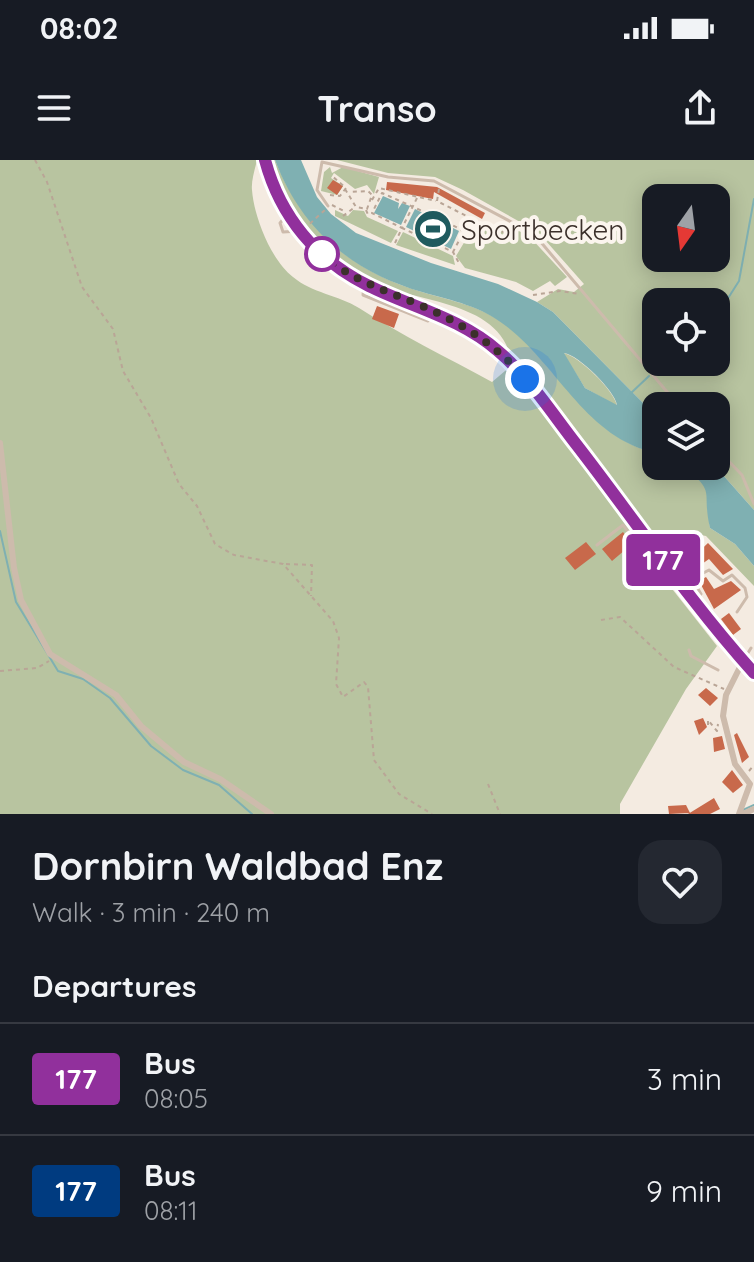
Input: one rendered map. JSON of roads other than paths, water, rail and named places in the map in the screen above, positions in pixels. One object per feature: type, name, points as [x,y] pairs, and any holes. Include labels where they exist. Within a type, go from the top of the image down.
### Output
[{"type":"street","points":[[265,160],[274,192],[287,215],[330,261],[364,283],[435,311],[476,334],[512,362],[693,600],[754,673]]},
{"type":"street","points":[[0,443],[13,560],[21,600],[50,654],[116,695],[141,726],[184,762],[220,779],[271,814]]},
{"type":"street","points":[[741,812],[750,784],[735,764],[723,711],[728,691],[743,661]]},
{"type":"street","points":[[741,812],[754,809]]},
{"type":"lane","points":[[328,206],[317,190],[322,162],[388,177],[440,184],[534,234],[667,392]]},
{"type":"lane","points":[[287,215],[280,223],[283,232],[302,229]]},
{"type":"lane","points":[[730,463],[742,475],[754,504]]},
{"type":"lane","points":[[597,545],[623,525],[641,548]]},
{"type":"lane","points":[[672,550],[701,594],[693,600]]},
{"type":"lane","points":[[692,579],[709,570],[723,581],[732,575],[737,577],[747,597],[737,612]]},
{"type":"lane","points":[[743,661],[751,648]]},
{"type":"lane","points":[[689,650],[691,656],[718,670]]},
{"type":"water","points":[[275,160],[301,160],[317,197],[331,214],[356,233],[431,263],[498,284],[553,312],[642,402],[642,448],[610,433],[592,417],[506,326],[466,305],[373,273],[332,244],[299,207]],"holes":[[[564,353],[587,367],[603,383],[617,405],[585,388]]]},
{"type":"water","points":[[383,196],[399,203],[398,209],[402,203],[410,206],[401,225],[374,213]]},
{"type":"water","name":"Sportbecken","points":[[415,209],[459,231],[451,249],[406,227]]},
{"type":"water","points":[[698,480],[727,480],[754,510],[754,566],[735,544],[710,528],[706,493]]},
{"type":"waterway","points":[[730,295],[739,281],[754,199]]},
{"type":"waterway","points":[[630,394],[649,376]]},
{"type":"waterway","points":[[0,531],[16,602],[58,671],[83,679],[110,698],[151,746],[183,770],[219,785],[252,814]]},
{"type":"waterway","points":[[743,810],[754,805]]},
{"type":"place","name":"Sportbecken","points":[[433,229]]}]
